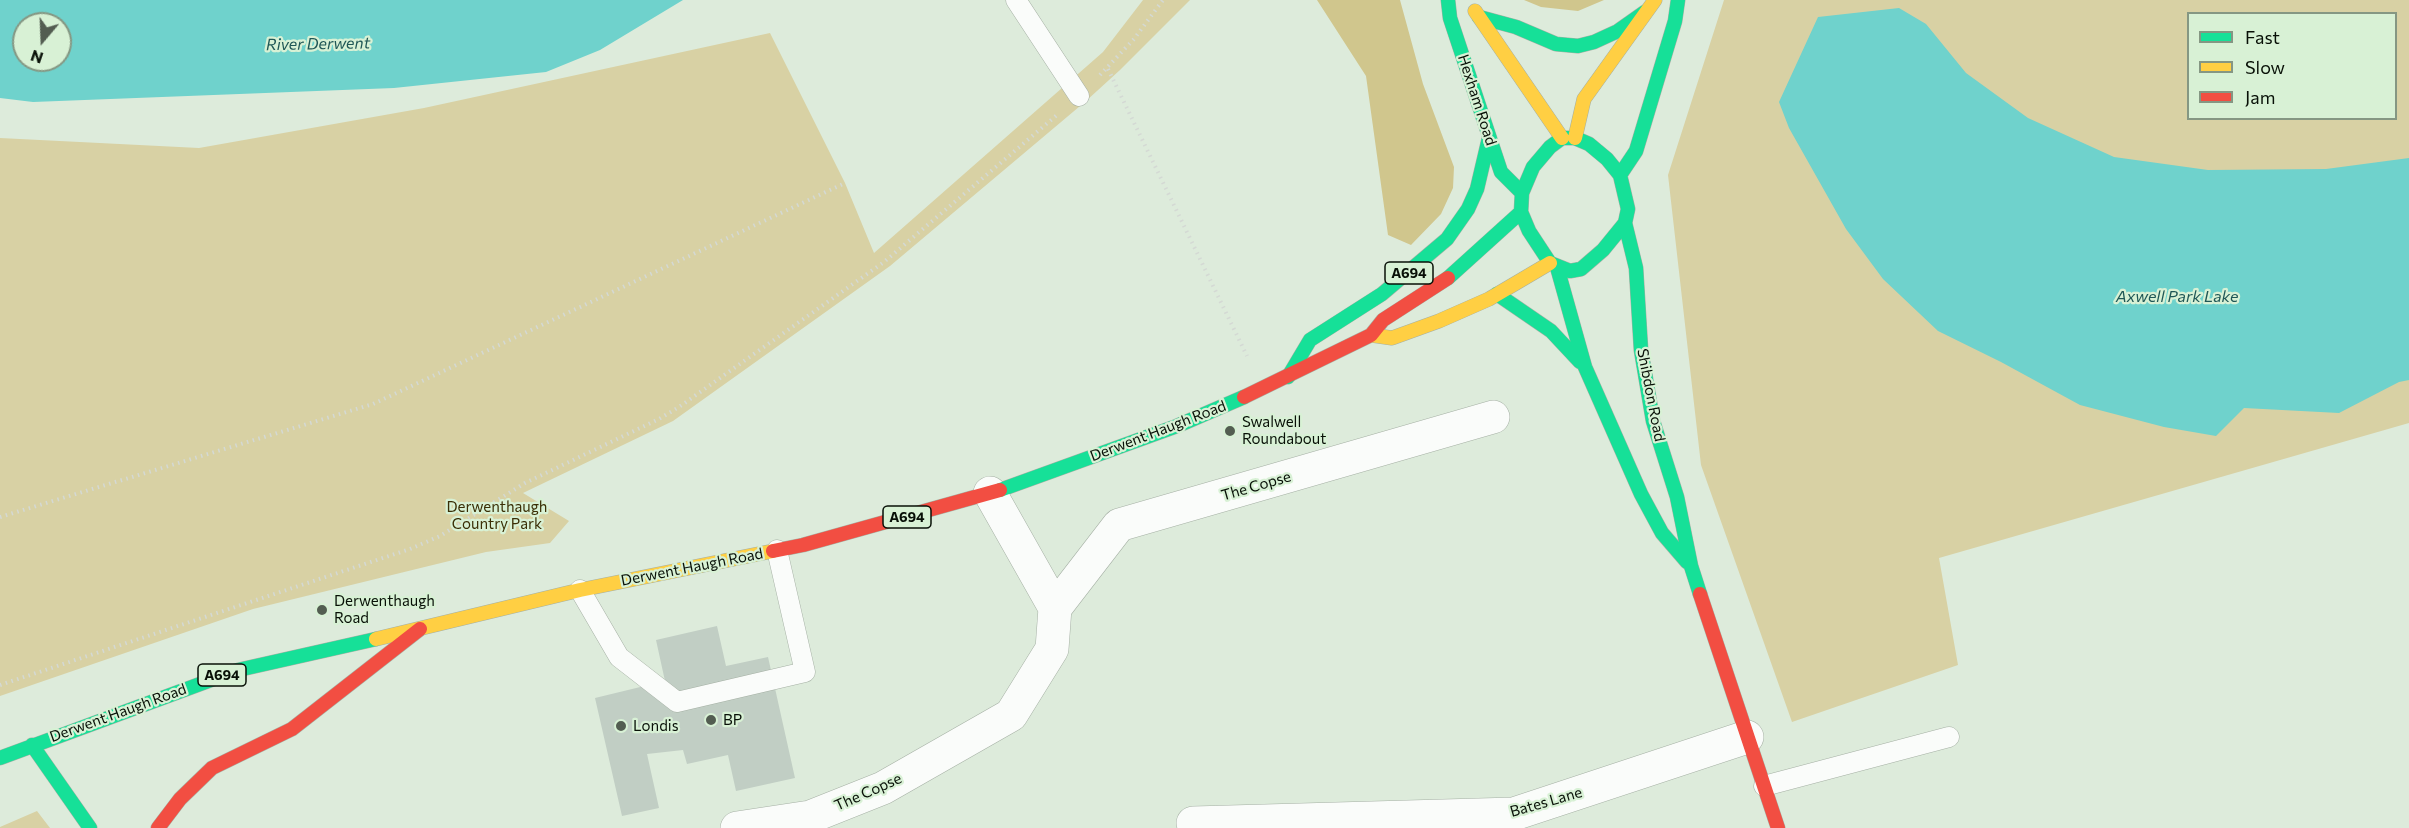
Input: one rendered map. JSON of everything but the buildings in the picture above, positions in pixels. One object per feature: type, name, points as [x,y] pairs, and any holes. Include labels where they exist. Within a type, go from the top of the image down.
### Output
[{"type":"main road","name":"Hexham Road","points":[[1449,0],[1450,18],[1501,172],[1522,193]]},
{"type":"main road","points":[[1468,0],[1569,138],[1588,144],[1607,159],[1620,175],[1628,209],[1625,223]]},
{"type":"main road","points":[[1554,265],[1529,231],[1521,212],[1522,193],[1533,167],[1550,147],[1569,138],[1584,99],[1655,0]]},
{"type":"main road","points":[[1620,175],[1636,151],[1675,21],[1678,0]]},
{"type":"main road","points":[[1479,16],[1516,27],[1556,44],[1578,46],[1594,42],[1618,31],[1645,12]]},
{"type":"main road","name":"A694","points":[[1288,377],[1310,340],[1382,294],[1448,239],[1468,209],[1477,189],[1489,138]]},
{"type":"main road","name":"Derwent Haugh Road","points":[[0,758],[237,670],[580,590],[777,550],[880,525],[990,493],[1177,426],[1263,389],[1371,335],[1383,320],[1436,287],[1458,270],[1521,212]]},
{"type":"main road","name":"A694","points":[[1554,265],[1570,271],[1581,269],[1603,250],[1625,223]]},
{"type":"main road","name":"Shibdon Road","points":[[1625,223],[1636,268],[1641,350],[1653,421],[1677,497],[1691,566],[1778,828]]},
{"type":"main road","name":"Derwent Haugh Road","points":[[1371,335],[1392,338],[1439,321],[1554,265]]},
{"type":"main road","name":"Shibdon Road","points":[[1554,265],[1585,368],[1657,523],[1691,566]]},
{"type":"main road","points":[[1497,294],[1551,331],[1585,368]]},
{"type":"main road","points":[[158,828],[180,799],[212,768],[292,729],[420,629]]},
{"type":"main road","points":[[32,745],[90,828]]},
{"type":"street","name":"The Copse","points":[[737,828],[810,817],[883,788],[1011,715],[1052,649],[1055,608],[1119,525],[1493,417]]},
{"type":"street","points":[[990,493],[1055,608]]},
{"type":"street","name":"Bates Lane","points":[[1193,823],[1515,821],[1747,738]]},
{"type":"lane","points":[[1016,0],[1079,96]]},
{"type":"lane","points":[[580,590],[619,657],[677,702],[805,672],[777,550]]},
{"type":"lane","points":[[1764,786],[1949,737]]},
{"type":"path","points":[[0,685],[410,549],[440,536],[525,483],[659,419],[884,262],[1108,69],[1163,0]]},
{"type":"path","points":[[1108,69],[1263,389]]},
{"type":"path","points":[[0,517],[373,404],[845,183]]},
{"type":"green space","name":"Derwenthaugh Country Park","points":[[1143,0],[1190,0],[1086,101],[890,266],[673,421],[523,493],[569,521],[550,543],[486,552],[253,609],[0,696],[0,138],[199,148],[424,108],[770,33],[845,183],[874,253],[1103,52]]},
{"type":"green space","points":[[1724,0],[2409,0],[2409,423],[1939,558],[1958,665],[1792,722],[1701,465],[1668,175]]},
{"type":"green space","points":[[37,811],[50,828],[0,828],[0,827]]},
{"type":"shaded area","points":[[1317,0],[1400,0],[1423,84],[1454,167],[1453,188],[1441,214],[1411,245],[1388,235],[1366,76]]},
{"type":"shaded area","points":[[1524,0],[1604,0],[1578,11],[1541,7]]},
{"type":"water","name":"River Derwent","points":[[0,0],[683,0],[600,50],[546,72],[394,88],[33,102],[0,98]]},
{"type":"water","name":"Axwell Park Lake","points":[[1899,8],[1926,24],[1966,73],[2028,118],[2114,157],[2208,170],[2326,169],[2409,158],[2409,380],[2399,382],[2339,413],[2244,408],[2216,436],[2164,427],[2080,405],[1938,331],[1883,279],[1846,229],[1789,128],[1779,102],[1818,17]]},
{"type":"traffic: fast","points":[[1448,0],[1450,18],[1501,172],[1522,193]]},
{"type":"traffic: fast","points":[[1620,175],[1636,151],[1675,21],[1678,0]]},
{"type":"traffic: fast","points":[[1479,17],[1516,27],[1556,44],[1578,46],[1594,42],[1618,31],[1645,12]]},
{"type":"traffic: fast","points":[[1288,377],[1310,340],[1382,294],[1447,239],[1468,209],[1477,189],[1489,138]]},
{"type":"traffic: fast","points":[[1562,138],[1575,138],[1589,144],[1607,159],[1620,175],[1628,209],[1625,223],[1603,250],[1581,269],[1570,271],[1550,263],[1529,231],[1521,212],[1522,193],[1533,167],[1550,147],[1562,138]]},
{"type":"traffic: fast","points":[[1448,278],[1521,212]]},
{"type":"traffic: fast","points":[[1625,223],[1636,268],[1641,350],[1653,421],[1677,497],[1691,566],[1700,594]]},
{"type":"traffic: fast","points":[[1557,267],[1585,367],[1641,494],[1662,533],[1687,562]]},
{"type":"traffic: fast","points":[[1497,294],[1551,331],[1580,362]]},
{"type":"traffic: fast","points":[[1000,490],[1177,426],[1244,397]]},
{"type":"traffic: fast","points":[[0,758],[238,670],[376,639]]},
{"type":"traffic: fast","points":[[32,745],[90,828]]},
{"type":"traffic: slow","points":[[1575,138],[1584,99],[1655,0]]},
{"type":"traffic: slow","points":[[1475,11],[1562,138]]},
{"type":"traffic: slow","points":[[1371,335],[1392,338],[1439,321],[1489,299],[1550,263]]},
{"type":"traffic: slow","points":[[376,639],[580,590],[773,551]]},
{"type":"traffic: jam","points":[[1244,397],[1371,335],[1383,320],[1448,278]]},
{"type":"traffic: jam","points":[[773,551],[803,545],[1000,490]]},
{"type":"traffic: jam","points":[[1700,594],[1778,828]]},
{"type":"traffic: jam","points":[[158,828],[180,799],[212,768],[292,729],[420,629]]},
{"type":"place","name":"Swalwell Roundabout","points":[[1230,431]]},
{"type":"place","name":"Derwenthaugh Road","points":[[322,610]]},
{"type":"place","name":"BP","points":[[711,720]]},
{"type":"place","name":"Londis","points":[[621,726]]}]
